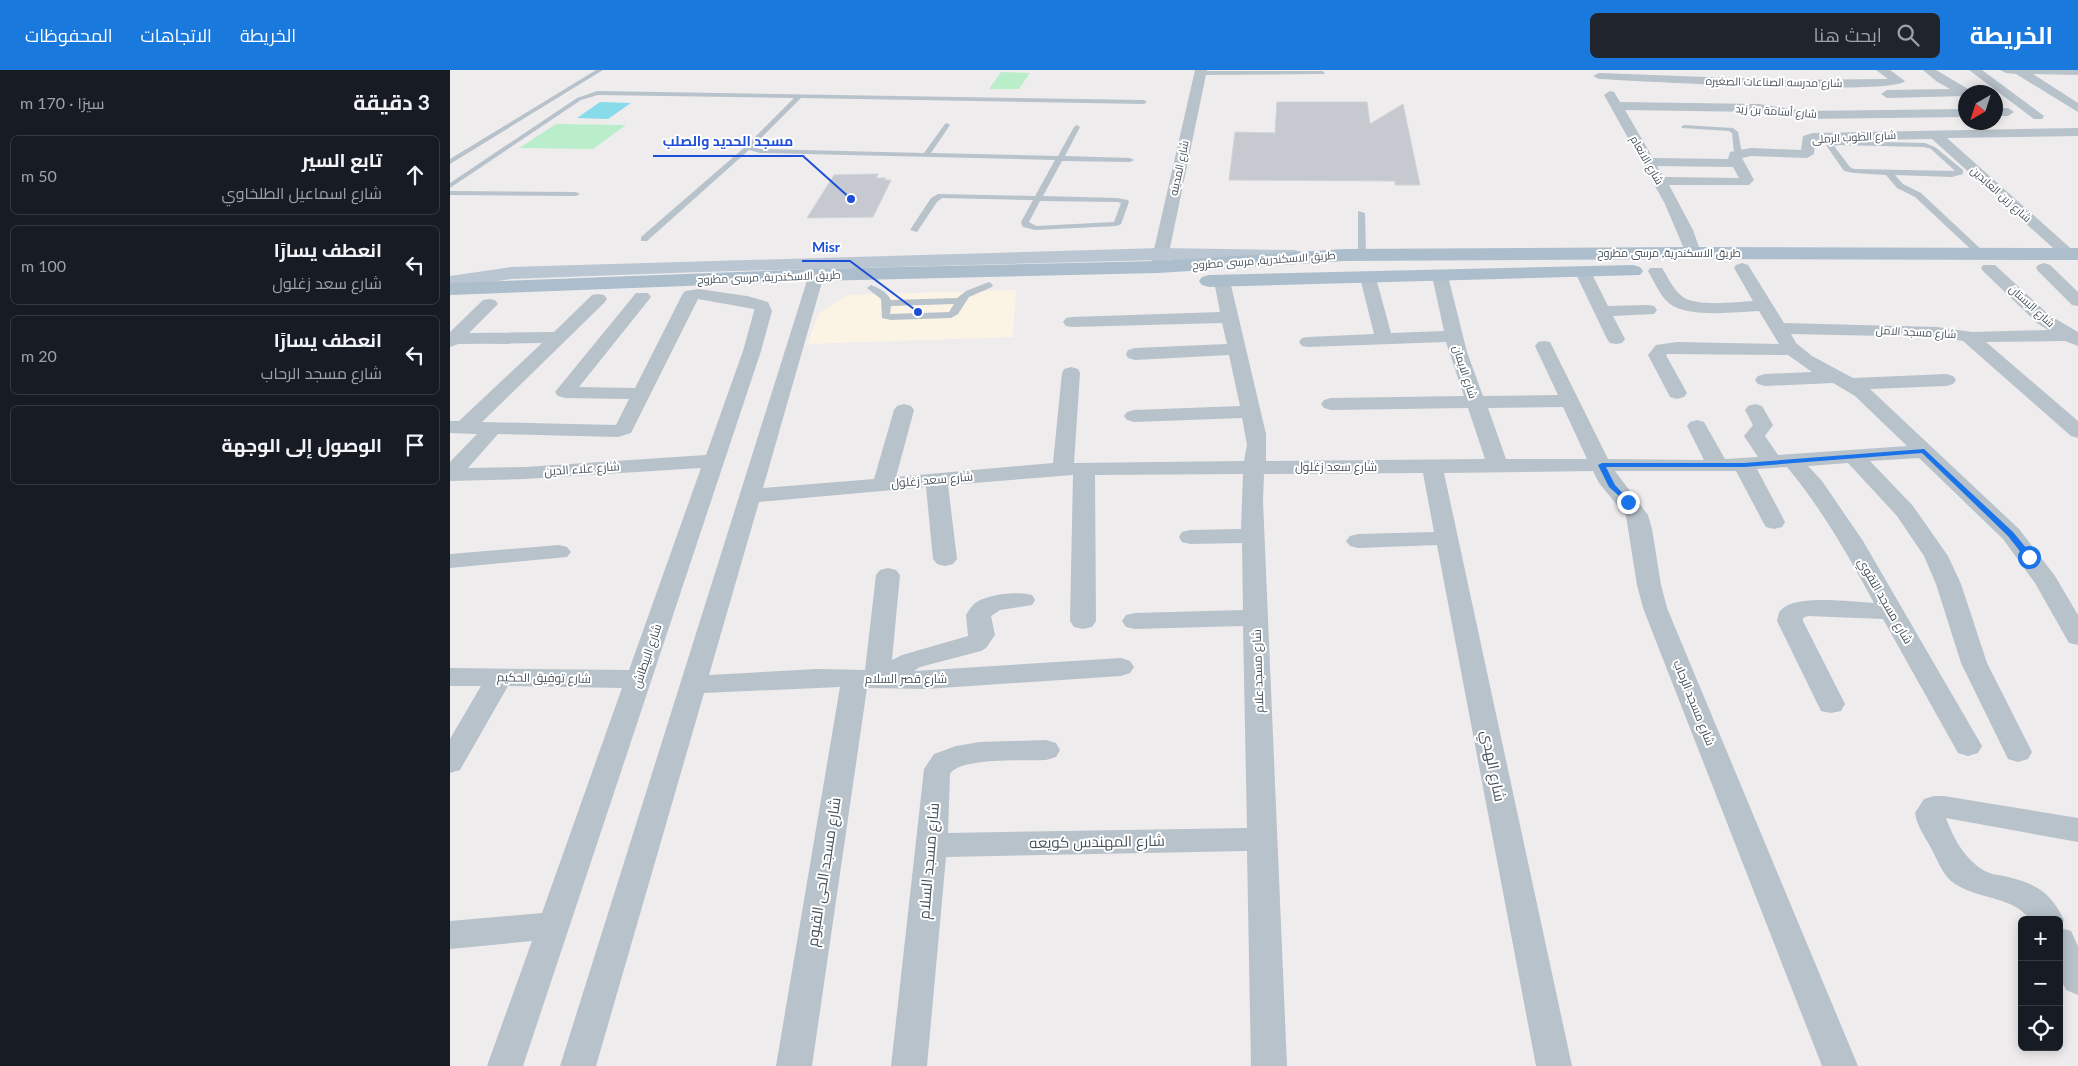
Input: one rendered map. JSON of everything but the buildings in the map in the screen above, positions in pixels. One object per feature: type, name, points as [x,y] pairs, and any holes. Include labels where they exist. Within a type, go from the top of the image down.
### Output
[{"type":"main road","points":[[1440,253],[1435,264],[1440,276]]},
{"type":"main road","name":"طريق الاسكندرية, مرسى مطروح","points":[[450,306],[695,294],[814,282],[1159,260],[1311,257],[1353,254],[1693,253],[1985,261],[2044,268],[2075,259]]},
{"type":"main road","points":[[1353,254],[1362,268],[1359,274],[1360,278]]},
{"type":"main road","name":"طريق الاسكندرية, مرسى مطروح","points":[[450,289],[814,282],[871,288],[1656,271],[2075,259]]},
{"type":"main road","points":[[450,282],[539,271],[1159,260]]},
{"type":"street","points":[[1882,70],[1897,79]]},
{"type":"street","points":[[1975,70],[2043,116],[2006,114]]},
{"type":"street","points":[[2006,70],[2078,72]]},
{"type":"street","points":[[2019,70],[2075,113]]},
{"type":"street","name":"شارع المدينه","points":[[1159,260],[1200,72]]},
{"type":"street","name":"شارع مدرسه الصناعات الصغيره","points":[[1597,73],[1671,79],[1787,84],[1895,83],[1899,81],[1897,79],[1922,76]]},
{"type":"street","name":"شارع الانعام","points":[[1597,73],[1679,217],[1693,253]]},
{"type":"street","points":[[1922,76],[1940,79],[1958,88]]},
{"type":"street","points":[[1671,79],[1690,107]]},
{"type":"street","points":[[1787,84],[1800,99],[1824,115]]},
{"type":"street","points":[[1833,84],[1847,94]]},
{"type":"street","points":[[1872,84],[1915,114]]},
{"type":"street","points":[[1679,91],[1746,95],[1757,101],[1800,99]]},
{"type":"street","points":[[1888,94],[1958,92]]},
{"type":"street","points":[[1609,94],[1656,94]]},
{"type":"street","points":[[1861,104],[1874,114]]},
{"type":"street","name":"شارع أسامة بن زيد","points":[[1618,110],[1690,107],[1758,108],[1798,114],[1824,115],[1958,113]]},
{"type":"street","points":[[1618,110],[1653,114]]},
{"type":"street","points":[[1936,113],[1962,133]]},
{"type":"street","points":[[1888,114],[1911,134]]},
{"type":"street","points":[[2006,114],[2038,132]]},
{"type":"street","points":[[2072,132],[2078,140]]},
{"type":"street","name":"شارع الطوب الرملى","points":[[1738,158],[1805,155],[1808,153],[1808,139],[1810,138],[1911,134],[2072,132]]},
{"type":"street","name":"شارع زين العابدين","points":[[1934,134],[2075,259]]},
{"type":"street","points":[[1648,162],[1738,158],[1747,180],[1658,181]]},
{"type":"street","name":"شارع البستان","points":[[1985,261],[2043,319],[2075,337]]},
{"type":"street","points":[[1742,268],[1792,350],[1807,363],[1862,392],[2011,534],[2070,607],[2078,638]]},
{"type":"street","points":[[2044,268],[2078,301]]},
{"type":"street","points":[[1656,271],[1675,299],[1683,304],[1701,306],[1765,306]]},
{"type":"street","points":[[1583,272],[1616,339]]},
{"type":"street","name":"شارع الايمان","points":[[1440,276],[1454,336],[1498,466]]},
{"type":"street","points":[[1360,278],[1384,339]]},
{"type":"street","name":"شارع مسجد علام","points":[[1222,281],[1257,445],[1252,489],[1269,1066]]},
{"type":"street","points":[[578,1066],[814,282]]},
{"type":"street","points":[[458,427],[620,431],[626,428],[695,294]]},
{"type":"street","name":"شارع البيطاش","points":[[505,1066],[752,351],[763,311],[762,306],[754,302],[717,299],[695,294]]},
{"type":"street","points":[[642,297],[565,392],[642,394]]},
{"type":"street","points":[[458,427],[558,338],[598,299]]},
{"type":"street","points":[[452,341],[489,304]]},
{"type":"street","points":[[1602,311],[1648,310]]},
{"type":"street","points":[[1072,322],[1230,317]]},
{"type":"street","name":"شارع مسجد الامل","points":[[1778,328],[1936,332],[1971,337],[2078,432]]},
{"type":"street","points":[[1308,342],[1454,336]]},
{"type":"street","points":[[1971,337],[2075,337]]},
{"type":"street","points":[[452,341],[558,338]]},
{"type":"street","name":"شارع مسجد الرحاب","points":[[1544,346],[1612,486],[1628,502],[1637,515],[1642,529],[1649,585],[1656,608],[1840,1066]]},
{"type":"street","points":[[752,351],[793,348]]},
{"type":"street","points":[[1136,354],[1237,349]]},
{"type":"street","points":[[1677,393],[1657,355],[1662,349],[1792,350]]},
{"type":"street","points":[[1071,373],[1073,469],[1083,621]]},
{"type":"street","points":[[1765,380],[1946,380]]},
{"type":"street","points":[[1331,404],[1571,401]]},
{"type":"street","points":[[883,484],[904,410]]},
{"type":"street","name":"شارع مسجد التقوي","points":[[1755,410],[1763,425],[1754,436],[1834,513],[1968,746]]},
{"type":"street","points":[[1134,416],[1251,412]]},
{"type":"street","points":[[1697,426],[1718,466]]},
{"type":"street","points":[[450,476],[493,428]]},
{"type":"street","name":"شارع سعد زغلول","points":[[749,496],[1073,469],[1602,465],[1718,466],[1924,451]]},
{"type":"street","points":[[1854,456],[1881,482],[1905,511],[1926,541],[1944,573],[1974,662],[2018,752]]},
{"type":"street","name":"شارع علاء الدين","points":[[450,476],[714,461]]},
{"type":"street","points":[[1744,465],[1774,522]]},
{"type":"street","name":"شارع الهدي","points":[[1432,466],[1554,1066]]},
{"type":"street","points":[[936,480],[945,559]]},
{"type":"street","points":[[1190,537],[1254,536]]},
{"type":"street","points":[[1358,541],[1447,538]]},
{"type":"street","points":[[450,561],[559,552]]},
{"type":"street","name":"شارع مسجد الحى القيوم","points":[[794,1066],[866,679],[888,575]]},
{"type":"street","points":[[866,679],[911,661],[972,645],[982,635],[978,615],[982,609],[991,605],[1023,600]]},
{"type":"street","points":[[1831,704],[1790,622],[1791,614],[1805,608],[1891,611]]},
{"type":"street","points":[[1136,622],[1256,618]]},
{"type":"street","name":"شارع قصر السلام","points":[[692,685],[798,679],[954,679],[1121,667]]},
{"type":"street","name":"شارع توفيق الحكيم","points":[[450,676],[639,679]]},
{"type":"street","points":[[450,763],[500,677]]},
{"type":"street","name":"شارع مسجد السلام","points":[[909,1066],[932,845],[936,774],[942,763],[949,758],[964,754],[1046,750]]},
{"type":"street","points":[[2046,916],[2041,907],[2028,896],[1980,882],[1962,872],[1956,866],[1930,813],[1934,807],[1944,807],[2078,830]]},
{"type":"street","name":"شارع المهندس كويعه","points":[[932,845],[1263,839]]},
{"type":"street","points":[[450,936],[554,925]]},
{"type":"lane","points":[[450,162],[600,70]]},
{"type":"lane","points":[[1200,72],[1323,73]]},
{"type":"lane","points":[[450,186],[579,99],[590,95],[613,92],[1144,102]]},
{"type":"lane","points":[[644,239],[748,148],[800,96]]},
{"type":"lane","points":[[926,155],[946,125]]},
{"type":"lane","points":[[914,230],[934,200],[941,196],[1038,197],[1117,200],[1126,202],[1120,222],[1113,226],[1029,227],[1025,222],[1038,197],[1061,158],[1077,127]]},
{"type":"lane","points":[[1684,127],[1731,129],[1735,132],[1738,158]]},
{"type":"lane","points":[[1888,173],[1952,175],[1960,172],[1933,148],[1925,145],[1847,143],[1830,145],[1847,169],[1859,172],[1888,173],[1900,186],[1918,195],[1985,261]]},
{"type":"lane","points":[[748,148],[760,151],[1130,160]]},
{"type":"lane","points":[[450,193],[576,194]]},
{"type":"lane","points":[[1353,254],[1361,213]]},
{"type":"lane","points":[[871,288],[885,297],[888,303],[885,316],[891,317],[951,315],[956,311],[960,301],[966,295],[989,285]]},
{"type":"lane","points":[[888,303],[960,301]]},
{"type":"shaded area","points":[[1016,290],[1013,337],[807,344],[819,313],[848,295]]},
{"type":"green space","points":[[1001,72],[1030,73],[1019,89],[989,89]]},
{"type":"green space","points":[[556,124],[626,125],[593,149],[519,148]]},
{"type":"water","points":[[600,102],[631,103],[608,119],[577,118]]},
{"type":"place","name":"مسجد الحديد والصلب","points":[[851,199]]},
{"type":"place","name":"Misr","points":[[918,312]]},
{"type":"route","points":[[1628,502],[1612,486],[1602,465],[1744,465],[1924,451],[2011,534],[2029,557]]}]
